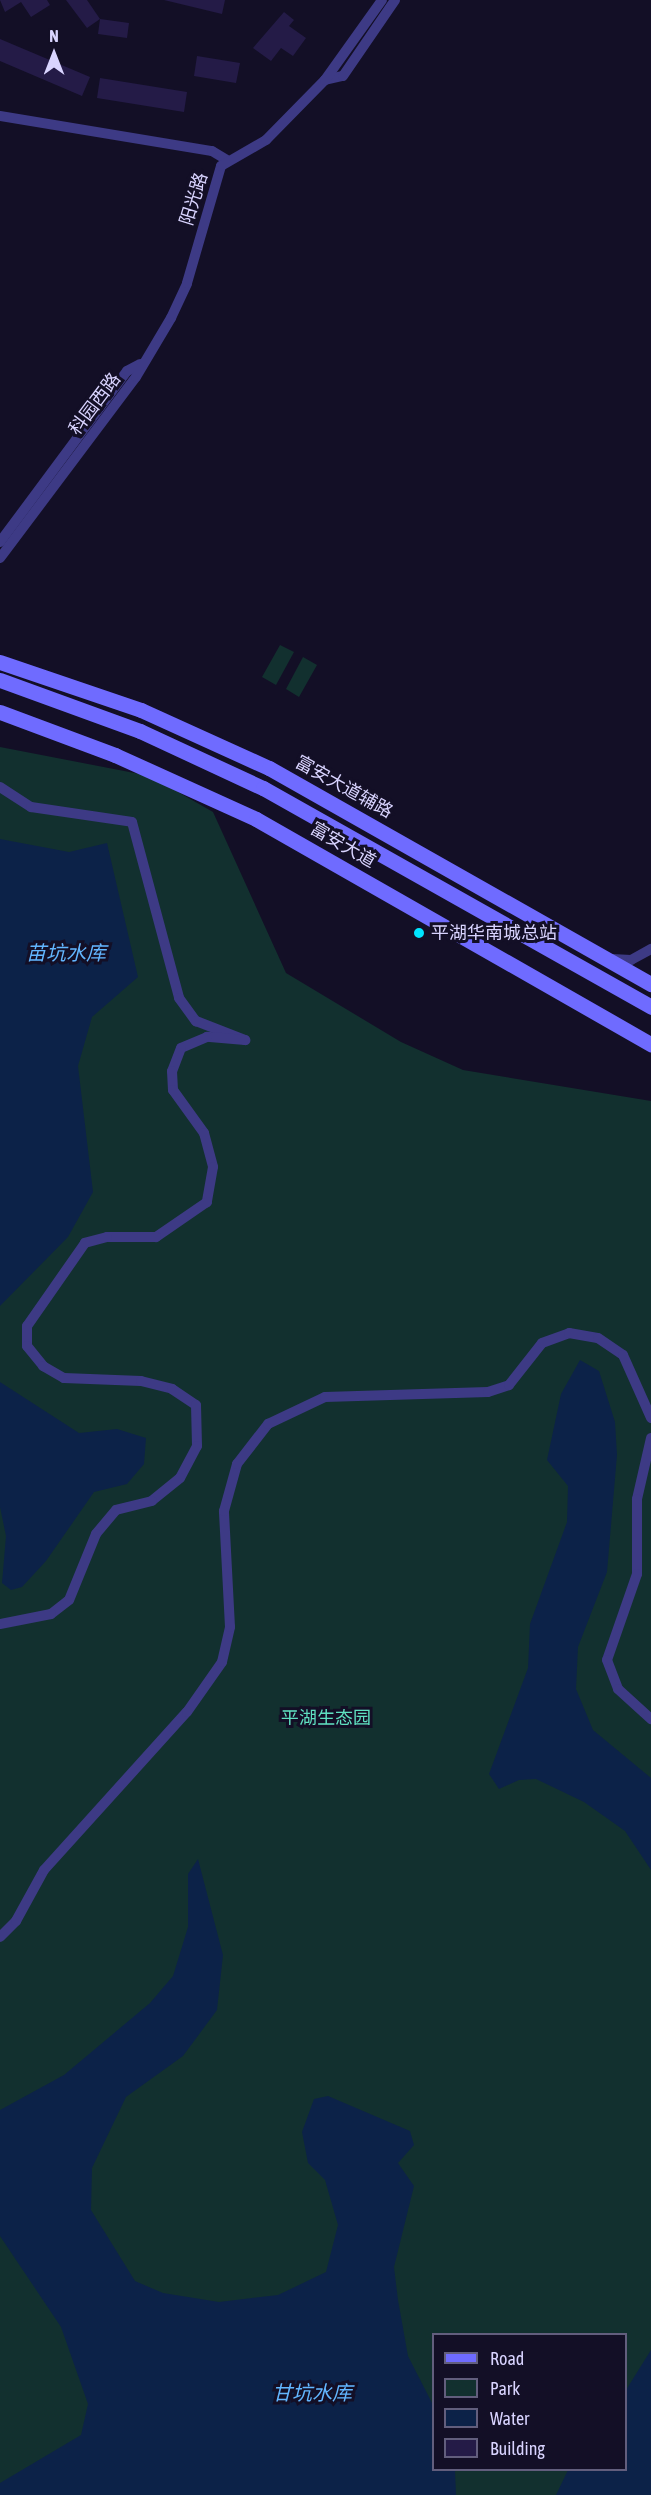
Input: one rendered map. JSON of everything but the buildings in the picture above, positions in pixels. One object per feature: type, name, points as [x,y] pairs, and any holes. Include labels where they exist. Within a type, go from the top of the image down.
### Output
[{"type":"main road","name":"富安大道辅路","points":[[0,662],[121,702],[238,753],[651,984]]},
{"type":"main road","name":"富安大道","points":[[0,680],[140,731],[263,788],[651,1007]]},
{"type":"main road","name":"富安大道","points":[[0,712],[115,755],[256,819],[651,1044]]},
{"type":"main road","points":[[514,906],[601,979]]},
{"type":"street","name":"阳光路","points":[[140,364],[180,299],[227,160],[266,140],[326,80],[382,0]]},
{"type":"street","name":"阳光路","points":[[326,80],[343,76],[395,0]]},
{"type":"street","points":[[0,116],[212,151],[227,160]]},
{"type":"street","name":"科园西路","points":[[0,542],[127,371],[140,364]]},
{"type":"street","name":"科园西路","points":[[0,558],[136,377],[140,364]]},
{"type":"street","points":[[0,787],[31,807],[132,822],[179,998],[196,1021],[245,1040],[207,1037],[181,1048],[172,1071],[173,1090],[204,1133],[213,1167],[207,1202],[156,1237],[108,1237],[85,1243],[27,1326],[27,1346],[43,1366],[64,1378],[141,1381],[172,1389],[196,1405],[197,1446],[180,1478],[152,1500],[116,1510],[96,1534],[69,1600],[51,1614],[0,1624]]},
{"type":"street","points":[[605,958],[631,960],[651,949]]},
{"type":"street","points":[[0,1937],[16,1922],[44,1870],[187,1712],[222,1662],[230,1627],[224,1511],[237,1464],[268,1424],[325,1397],[488,1392],[509,1384],[542,1343],[569,1333],[598,1338],[623,1355],[651,1418]]},
{"type":"street","points":[[651,1438],[638,1499],[638,1574],[607,1660],[618,1689],[651,1719]]},
{"type":"green space","points":[[280,645],[294,652],[276,685],[262,677]]},
{"type":"green space","points":[[303,657],[317,665],[299,697],[286,689]]},
{"type":"green space","name":"平湖生态园","points":[[0,747],[150,776],[213,812],[286,973],[401,1042],[463,1070],[651,1101],[651,2495],[0,2495]]},
{"type":"water","name":"苗坑水库","points":[[0,839],[69,852],[107,843],[138,977],[92,1017],[78,1066],[93,1192],[68,1237],[0,1306]]},
{"type":"water","points":[[580,1360],[599,1371],[615,1422],[617,1455],[607,1572],[578,1647],[576,1689],[593,1730],[651,1778],[651,1870],[625,1831],[584,1802],[536,1779],[519,1780],[499,1789],[489,1774],[528,1668],[530,1624],[567,1522],[568,1486],[547,1460],[561,1394]]},
{"type":"water","points":[[0,1382],[79,1433],[117,1429],[146,1438],[144,1464],[127,1484],[94,1492],[46,1561],[22,1587],[11,1590],[2,1583],[6,1536],[0,1507]]},
{"type":"water","name":"甘坑水库","points":[[198,1859],[223,1955],[217,2010],[183,2056],[126,2097],[92,2168],[91,2210],[135,2281],[163,2293],[219,2302],[278,2295],[326,2272],[338,2225],[325,2180],[308,2163],[302,2132],[314,2099],[328,2096],[410,2131],[414,2145],[398,2163],[414,2186],[394,2267],[398,2300],[408,2356],[432,2403],[432,2471],[455,2471],[456,2495],[0,2495],[0,2483],[81,2435],[88,2404],[61,2327],[0,2236],[0,2110],[64,2075],[150,2003],[173,1976],[188,1927],[188,1874]]},
{"type":"water","points":[[651,2350],[651,2495],[556,2495],[568,2471],[627,2471],[627,2388]]},
{"type":"place","name":"平湖华南城总站","points":[[419,933]]}]
